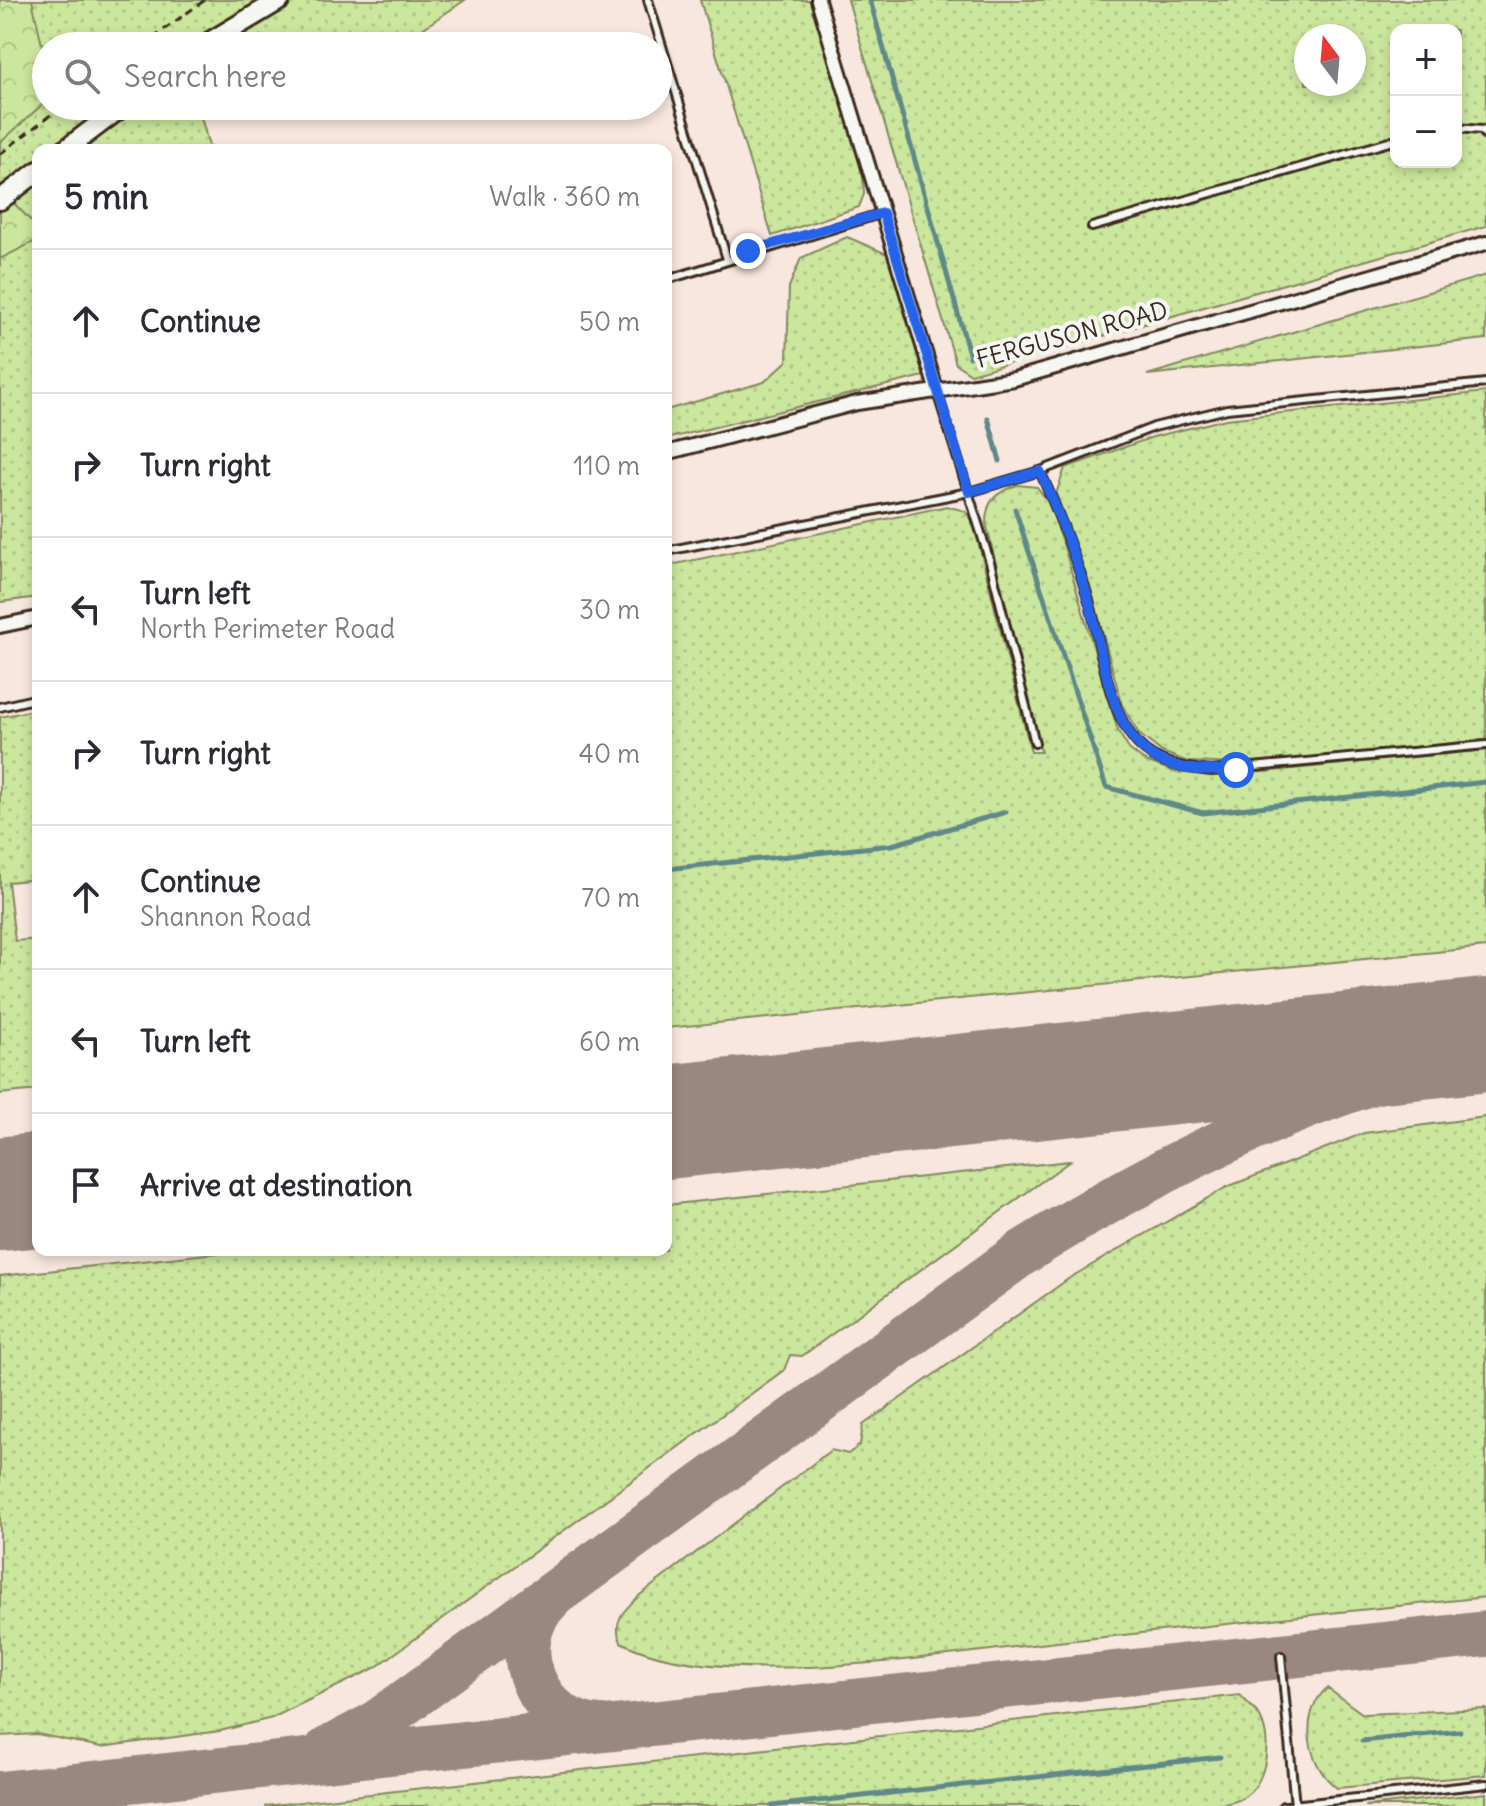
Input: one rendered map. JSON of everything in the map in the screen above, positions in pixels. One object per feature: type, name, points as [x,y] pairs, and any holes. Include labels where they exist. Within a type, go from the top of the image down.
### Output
[{"type":"street","points":[[226,32],[280,0]]},
{"type":"street","points":[[818,0],[937,392]]},
{"type":"street","points":[[73,144],[105,120]]},
{"type":"street","points":[[0,200],[32,176]]},
{"type":"street","name":"FERGUSON ROAD","points":[[672,451],[857,403],[1014,379],[1486,243]]},
{"type":"street","points":[[0,626],[32,619]]},
{"type":"lane","points":[[648,0],[658,32]]},
{"type":"lane","points":[[672,79],[727,259]]},
{"type":"lane","points":[[1462,128],[1482,130],[1486,136]]},
{"type":"lane","points":[[1092,227],[1390,142]]},
{"type":"lane","points":[[672,278],[883,213]]},
{"type":"lane","points":[[672,550],[969,492],[1040,471],[1154,427],[1227,409],[1486,383]]},
{"type":"lane","points":[[937,392],[990,562],[1035,743]]},
{"type":"lane","points":[[1040,471],[1083,582],[1119,713],[1130,734],[1149,754],[1173,765],[1211,771],[1486,745]]},
{"type":"lane","points":[[0,707],[32,699]]},
{"type":"lane","points":[[1281,1656],[1295,1805]]},
{"type":"lane","points":[[1283,1806],[1486,1784]]},
{"type":"path","points":[[160,32],[205,0]]},
{"type":"path","points":[[0,154],[44,120]]},
{"type":"green space","points":[[0,0],[465,0],[418,32],[32,32],[32,120],[202,120],[208,144],[32,144],[32,598],[0,602]]},
{"type":"green space","points":[[0,0],[32,0],[39,32],[32,32],[32,114],[0,143]]},
{"type":"green space","points":[[700,0],[810,0],[863,174],[864,194],[859,207],[772,236]]},
{"type":"green space","points":[[848,0],[1486,0],[1486,226],[971,374],[956,364]]},
{"type":"green space","points":[[0,189],[32,222],[32,243],[0,259]]},
{"type":"green space","points":[[847,237],[887,254],[924,376],[672,438],[672,408],[764,382],[787,361],[789,287],[801,258]]},
{"type":"green space","points":[[1486,275],[1486,339],[1147,375]]},
{"type":"green space","points":[[1486,392],[1486,740],[1239,764],[1188,762],[1162,752],[1139,734],[1122,705],[1091,589],[1056,494],[1065,468],[1153,437],[1226,419]]},
{"type":"green space","points":[[1017,485],[1037,487],[1049,503],[1118,731],[1129,749],[1143,760],[1175,772],[1221,776],[1486,750],[1486,947],[672,1027],[672,565],[947,506],[965,511],[974,525],[1031,752],[1041,752],[986,523],[988,508],[994,498]]},
{"type":"green space","points":[[32,710],[32,880],[8,882],[15,941],[32,940],[32,1091],[0,1094],[0,717]]},
{"type":"green space","points":[[1486,1117],[1486,1597],[843,1665],[778,1668],[718,1666],[664,1658],[621,1642],[619,1622],[625,1610],[640,1595],[831,1450],[848,1454],[860,1445],[863,1425],[1071,1277],[1227,1187],[1364,1133]]},
{"type":"green space","points":[[1070,1161],[802,1356],[790,1355],[784,1370],[375,1668],[272,1718],[220,1731],[101,1747],[37,1734],[0,1736],[0,1276],[188,1256],[672,1256],[672,1204]]},
{"type":"green space","points":[[1327,1688],[1363,1714],[1486,1709],[1486,1775],[1337,1788],[1319,1767],[1310,1740],[1312,1712]]},
{"type":"green space","points":[[1240,1695],[1257,1713],[1265,1729],[1264,1766],[1246,1796],[1220,1805],[265,1806]]},
{"type":"green space","points":[[1486,1793],[1486,1806],[1365,1806]]},
{"type":"waterway","points":[[870,0],[970,357]]},
{"type":"waterway","points":[[988,418],[1000,461]]},
{"type":"waterway","points":[[1015,509],[1106,787],[1203,813],[1486,782]]},
{"type":"waterway","points":[[672,868],[892,845],[1006,812]]},
{"type":"waterway","points":[[1362,1741],[1460,1731]]},
{"type":"waterway","points":[[772,1806],[1220,1757]]},
{"type":"taxiway","points":[[327,1750],[374,1725],[1022,1253],[1077,1219],[1189,1159],[1303,1107],[1423,1066],[1486,1049]]},
{"type":"taxiway","points":[[549,1599],[535,1618],[528,1638],[528,1660],[533,1680],[544,1698],[559,1713],[578,1724],[601,1728]]},
{"type":"taxiway","points":[[0,1794],[1486,1634]]},
{"type":"runway","points":[[672,1121],[1486,1035]]},
{"type":"runway","points":[[0,1194],[32,1191]]},
{"type":"route","points":[[748,251],[883,213],[969,492],[1040,471],[1074,555],[1116,705],[1130,734],[1149,754],[1173,765],[1211,771],[1236,770]]}]
